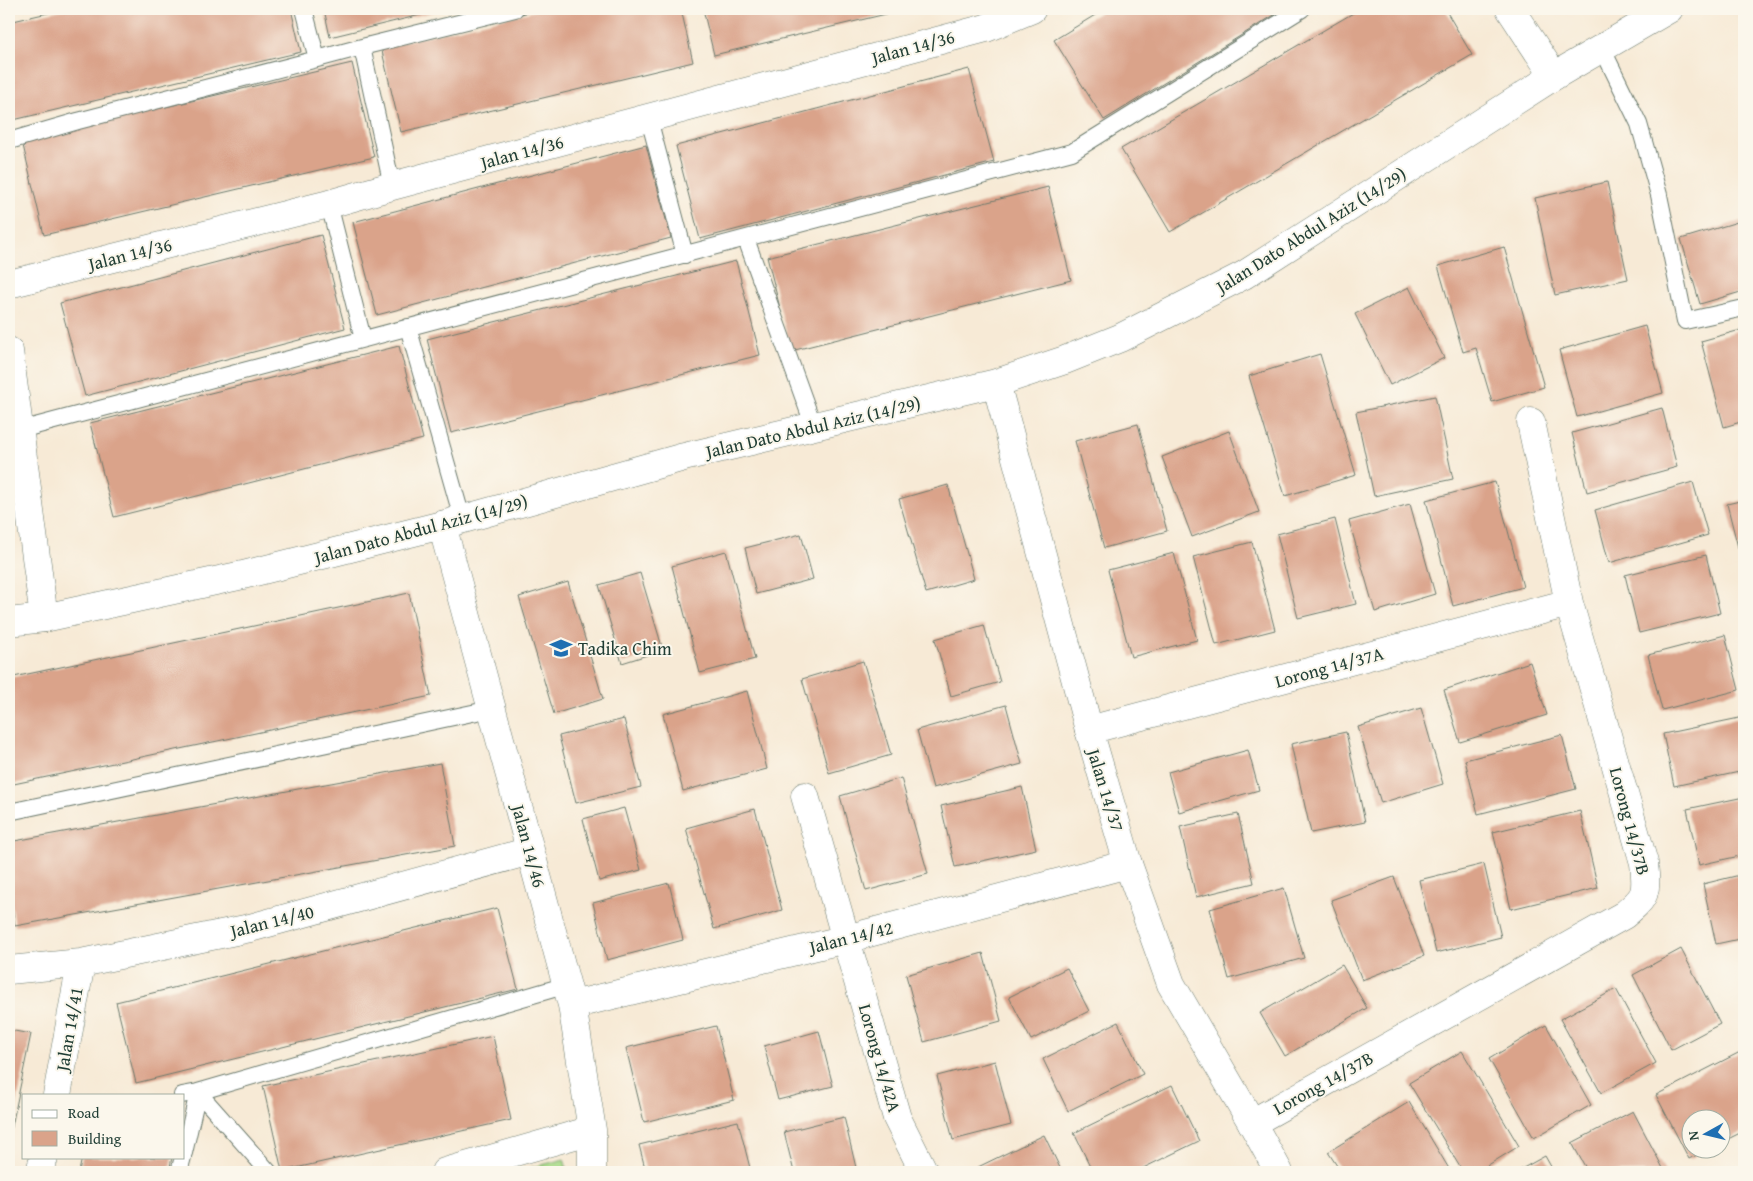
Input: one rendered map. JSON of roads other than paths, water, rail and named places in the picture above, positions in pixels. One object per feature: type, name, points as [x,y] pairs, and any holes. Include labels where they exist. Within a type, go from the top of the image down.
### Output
[{"type":"street","name":"Jalan 14/36","points":[[9,284],[329,204],[649,119],[986,28],[1032,9]]},
{"type":"street","points":[[1510,9],[1554,76]]},
{"type":"street","name":"Jalan Dato Abdul Aziz (14/29)","points":[[9,622],[44,618],[243,575],[452,522],[684,456],[996,383],[1064,360],[1120,338],[1244,275],[1554,76],[1669,9]]},
{"type":"street","points":[[9,351],[44,618]]},
{"type":"street","name":"Jalan 14/37","points":[[996,383],[1089,730],[1128,864],[1171,984],[1279,1172]]},
{"type":"street","name":"Lorong 14/37B","points":[[1252,1123],[1624,915],[1640,902],[1645,893],[1644,863],[1569,603],[1531,422]]},
{"type":"street","name":"Jalan 14/46","points":[[452,522],[491,709],[569,995],[592,1130],[592,1172]]},
{"type":"street","name":"Lorong 14/37A","points":[[1089,730],[1569,603]]},
{"type":"street","name":"Lorong 14/42A","points":[[805,796],[897,1118],[924,1172]]},
{"type":"street","name":"Jalan 14/40","points":[[9,970],[81,963],[250,928],[530,852]]},
{"type":"street","name":"Jalan 14/42","points":[[569,995],[846,939],[1128,864]]},
{"type":"street","name":"Jalan 14/41","points":[[57,1094],[81,963]]},
{"type":"street","points":[[445,1172],[592,1130]]},
{"type":"street","points":[[40,1172],[44,1158]]},
{"type":"lane","points":[[304,9],[317,59]]},
{"type":"lane","points":[[9,141],[78,121],[515,9]]},
{"type":"lane","points":[[20,430],[1072,152],[1302,9]]},
{"type":"lane","points":[[362,47],[392,186]]},
{"type":"lane","points":[[1602,48],[1639,124],[1658,195],[1685,321],[1744,308]]},
{"type":"lane","points":[[649,119],[685,254]]},
{"type":"lane","points":[[329,204],[363,339]]},
{"type":"lane","points":[[746,239],[814,427]]},
{"type":"lane","points":[[408,327],[452,522]]},
{"type":"lane","points":[[9,812],[491,709]]},
{"type":"lane","points":[[190,1093],[569,995]]},
{"type":"lane","points":[[185,1143],[190,1093]]},
{"type":"lane","points":[[190,1093],[269,1172]]},
{"type":"lane","points":[[179,1172],[183,1158]]},
{"type":"place","name":"Tadika Chim","points":[[561,648]]}]
